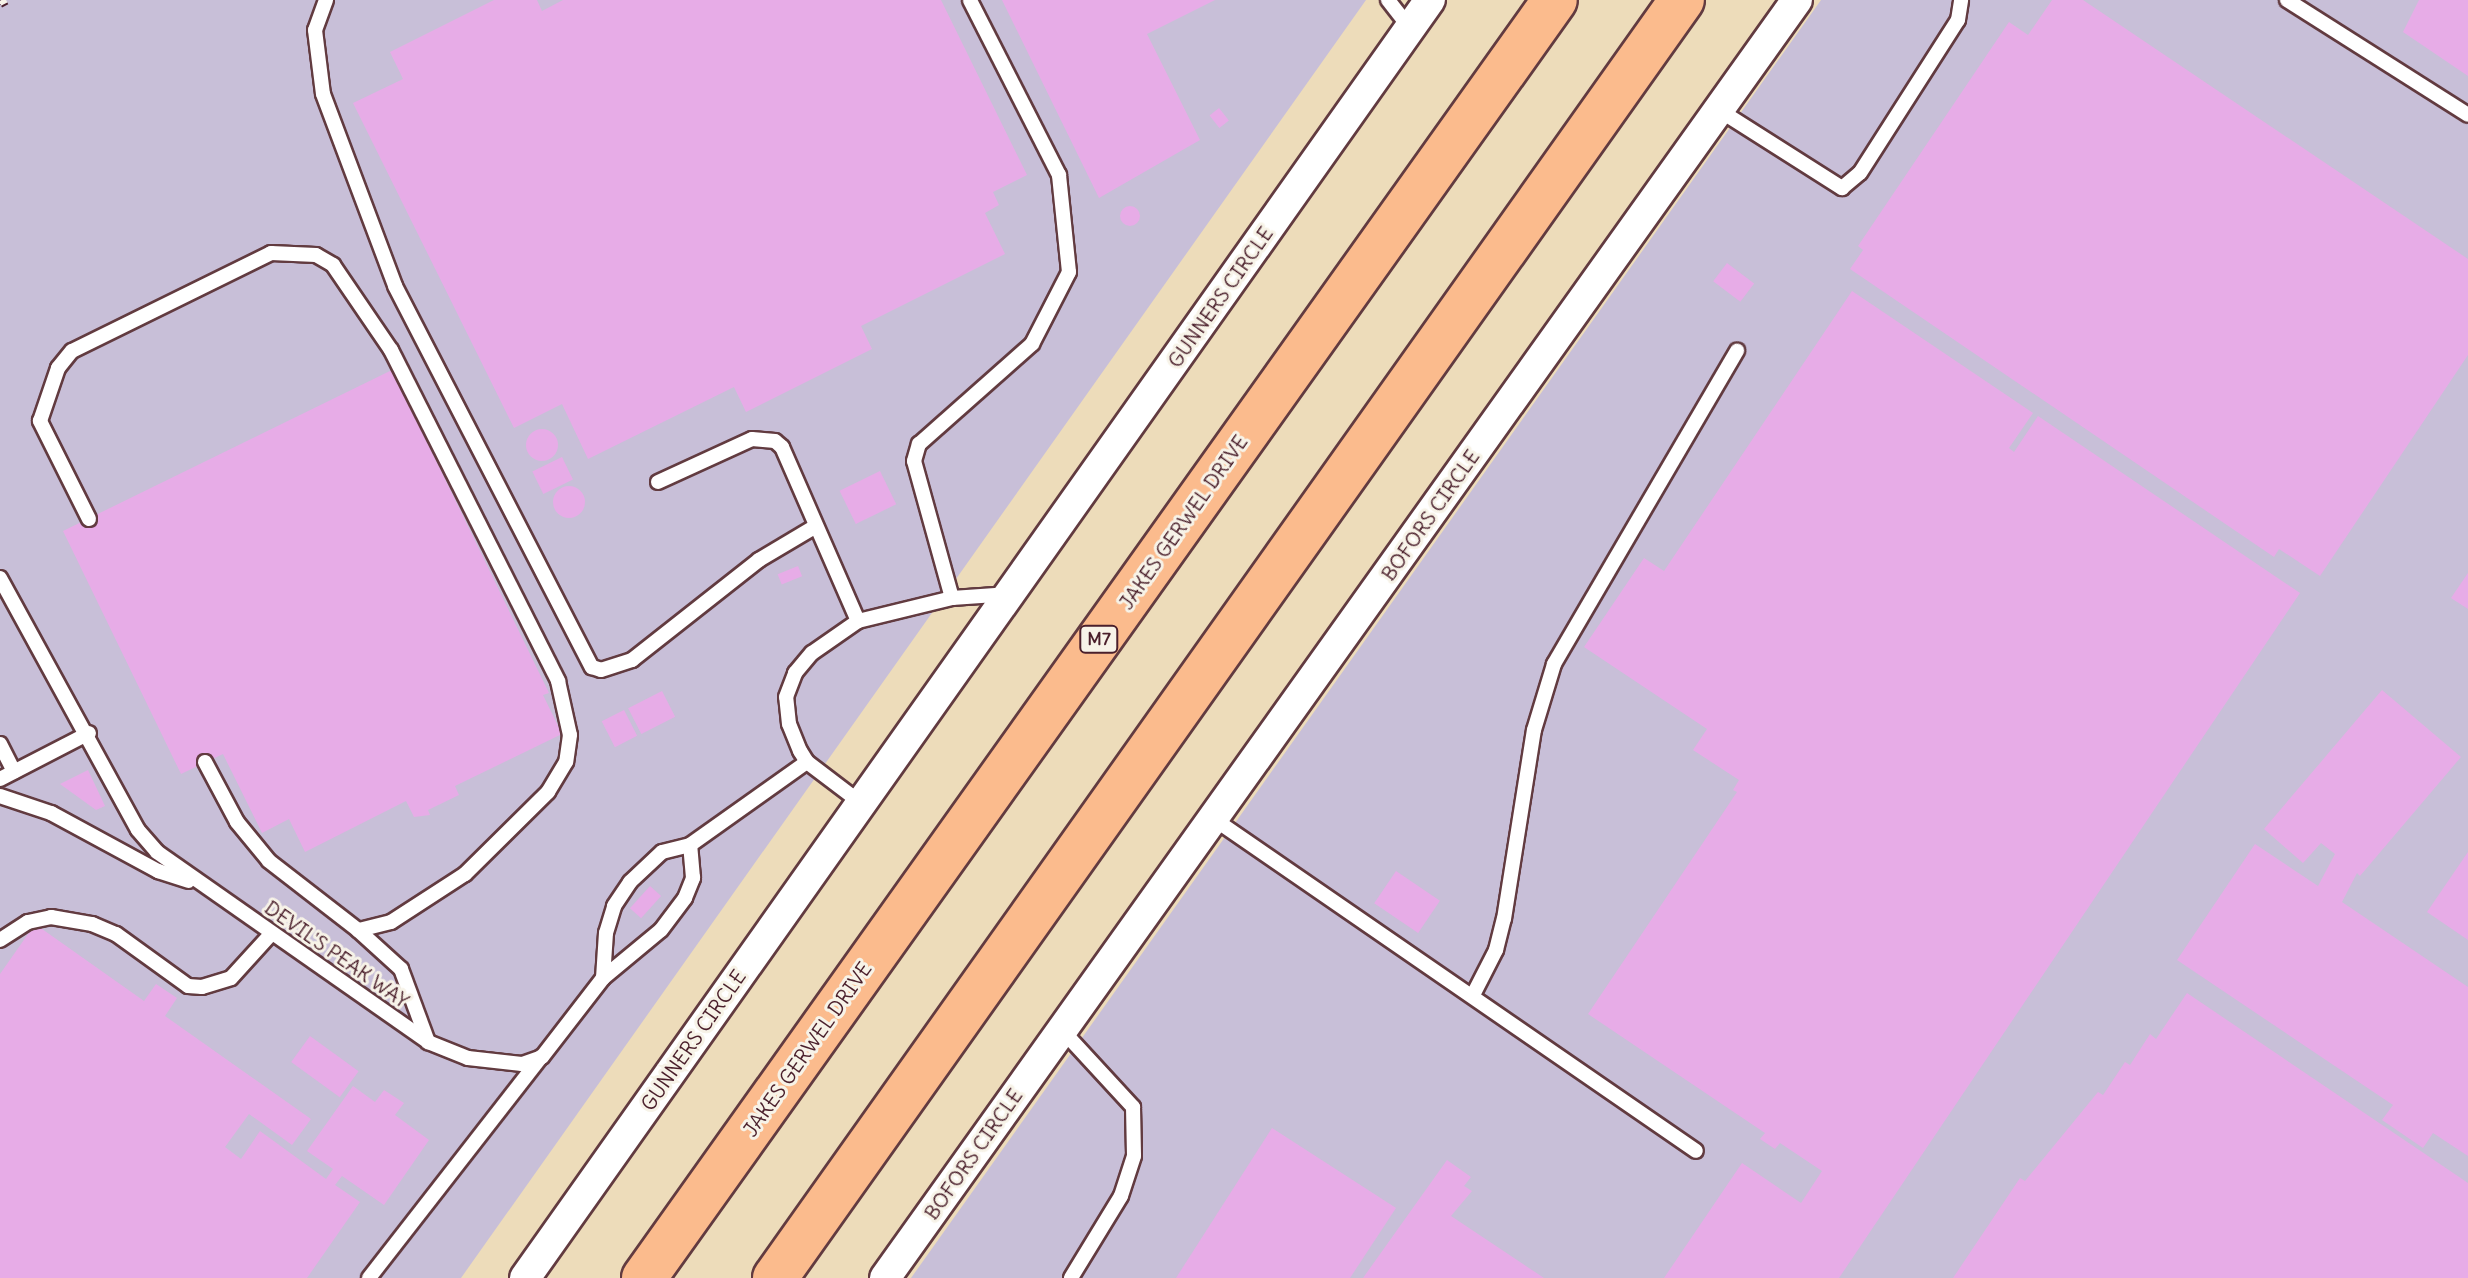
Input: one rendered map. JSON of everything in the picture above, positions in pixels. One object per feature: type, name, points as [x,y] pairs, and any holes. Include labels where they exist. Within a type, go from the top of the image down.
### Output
[{"type":"highway","name":"JAKES GERWEL DRIVE","points":[[644,1278],[1555,0]]},
{"type":"highway","points":[[775,1278],[1682,0]]},
{"type":"street","name":"GUNNERS CIRCLE","points":[[525,1278],[1430,0]]},
{"type":"street","name":"BOFORS CIRCLE","points":[[885,1278],[1797,0]]},
{"type":"lane","points":[[326,0],[315,30],[323,94],[395,286],[592,667],[601,670],[632,660],[759,560],[816,526]]},
{"type":"lane","points":[[952,598],[914,461],[919,444],[1032,344],[1069,272],[1059,175],[970,0]]},
{"type":"lane","points":[[1388,0],[1410,28]]},
{"type":"lane","points":[[1719,110],[1842,188],[1860,173],[1958,20],[1961,0]]},
{"type":"lane","points":[[2287,0],[2468,115]]},
{"type":"lane","points":[[89,519],[40,421],[58,368],[72,351],[271,253],[316,255],[333,265],[391,350],[558,681],[570,735],[566,762],[548,792],[476,864],[391,922],[358,930]]},
{"type":"lane","points":[[1473,995],[1496,950],[1504,919],[1534,730],[1554,664],[1737,351]]},
{"type":"lane","points":[[658,482],[764,437],[782,447],[858,621]]},
{"type":"lane","name":"DEVIL'S PEAK WAY","points":[[0,578],[89,733],[138,830],[157,852],[428,1042],[492,1065],[522,1064],[542,1057]]},
{"type":"lane","points":[[861,803],[807,762],[789,724],[786,697],[795,673],[812,653],[858,621],[952,598],[1010,594]]},
{"type":"lane","points":[[0,779],[89,733]]},
{"type":"lane","points":[[0,744],[14,772]]},
{"type":"lane","points":[[205,762],[237,822],[269,861],[358,930],[401,969],[428,1042]]},
{"type":"lane","points":[[603,978],[606,933],[614,906],[662,852],[690,845],[807,762]]},
{"type":"lane","points":[[0,796],[26,802],[158,871],[203,886]]},
{"type":"lane","points":[[1214,819],[1696,1151]]},
{"type":"lane","points":[[369,1278],[603,978],[661,930],[685,898],[693,878],[690,845]]},
{"type":"lane","points":[[0,940],[28,922],[51,917],[92,924],[116,934],[188,986],[202,987],[231,978],[271,934]]},
{"type":"lane","points":[[1062,1030],[1133,1107],[1134,1156],[1121,1196],[1071,1278]]},
{"type":"shaded area","points":[[0,0],[1366,0],[461,1278],[0,1278]]},
{"type":"shaded area","points":[[1821,0],[2468,0],[2468,1278],[911,1278]]},
{"type":"building","points":[[494,0],[537,0],[542,11],[563,0],[941,0],[1027,175],[993,192],[999,205],[985,213],[1005,254],[861,326],[872,349],[746,412],[734,387],[588,459],[562,404],[514,428],[353,103],[403,79],[390,52]]},
{"type":"building","points":[[1002,0],[1215,0],[1147,34],[1200,140],[1099,198]]},
{"type":"building","points":[[2052,0],[2083,0],[2468,259],[2468,355],[2320,576],[2279,549],[2274,557],[1850,269],[1863,250],[1858,246],[2009,22],[2028,35]]},
{"type":"building","points":[[2419,0],[2468,0],[2468,76],[2403,32]]},
{"type":"building","points":[[1219,108],[1229,121],[1219,128],[1210,115]]},
{"type":"building","points":[[1130,206],[1137,209],[1140,216],[1137,223],[1130,226],[1123,223],[1120,216],[1123,209]]},
{"type":"building","points":[[1727,263],[1754,283],[1740,302],[1713,281]]},
{"type":"building","points":[[1852,291],[2033,413],[2009,448],[2014,452],[2038,416],[2300,593],[1839,1278],[1664,1278],[1742,1163],[1801,1203],[1822,1171],[1780,1143],[1775,1149],[1760,1139],[1765,1133],[1588,1014],[1737,792],[1733,790],[1739,780],[1693,750],[1707,729],[1584,647],[1644,558],[1664,571]]},
{"type":"building","points":[[392,370],[549,693],[543,695],[562,734],[455,786],[459,795],[428,810],[430,815],[414,817],[406,801],[305,852],[289,819],[262,833],[223,754],[181,774],[63,531]]},
{"type":"building","points":[[542,429],[553,434],[558,445],[553,456],[542,461],[531,456],[526,445],[531,434]]},
{"type":"building","points":[[562,457],[573,479],[543,494],[532,471]]},
{"type":"building","points":[[880,471],[896,504],[856,524],[840,491]]},
{"type":"building","points":[[569,486],[580,491],[585,502],[580,513],[569,518],[558,513],[553,502],[558,491]]},
{"type":"building","points":[[798,566],[802,576],[782,584],[778,574]]},
{"type":"building","points":[[2468,573],[2468,609],[2451,598]]},
{"type":"building","points":[[2382,690],[2461,757],[2360,876],[2357,873],[2342,902],[2468,987],[2468,1156],[2433,1133],[2423,1148],[2382,1120],[2393,1105],[2177,960],[2255,844],[2318,886],[2335,854],[2321,843],[2303,863],[2264,829]]},
{"type":"building","points":[[662,691],[675,717],[641,734],[628,708]]},
{"type":"building","points":[[624,710],[637,736],[615,747],[602,721]]},
{"type":"building","points":[[88,770],[105,806],[96,810],[60,784]]},
{"type":"building","points":[[2468,852],[2468,940],[2427,912]]},
{"type":"building","points":[[1396,871],[1440,901],[1418,933],[1374,903]]},
{"type":"building","points":[[650,886],[661,896],[641,918],[630,908]]},
{"type":"building","points":[[35,924],[144,1001],[156,984],[177,998],[165,1016],[311,1119],[292,1145],[249,1114],[225,1147],[241,1159],[260,1131],[326,1179],[333,1169],[307,1151],[353,1086],[375,1102],[384,1090],[404,1103],[395,1115],[429,1140],[384,1205],[342,1176],[335,1185],[360,1202],[307,1278],[0,1278],[0,974]]},
{"type":"building","points":[[2187,993],[2468,1183],[2468,1278],[1953,1278],[2020,1178],[2025,1181],[2098,1092],[2103,1095],[2125,1062],[2130,1065],[2150,1034],[2156,1039]]},
{"type":"building","points":[[310,1036],[359,1071],[340,1097],[291,1062]]},
{"type":"building","points":[[1272,1128],[1396,1208],[1350,1278],[1176,1278]]},
{"type":"building","points":[[1447,1160],[1471,1177],[1464,1186],[1472,1191],[1451,1216],[1544,1278],[1363,1278]]},
{"type":"railway","points":[[0,3],[6,0]]}]
